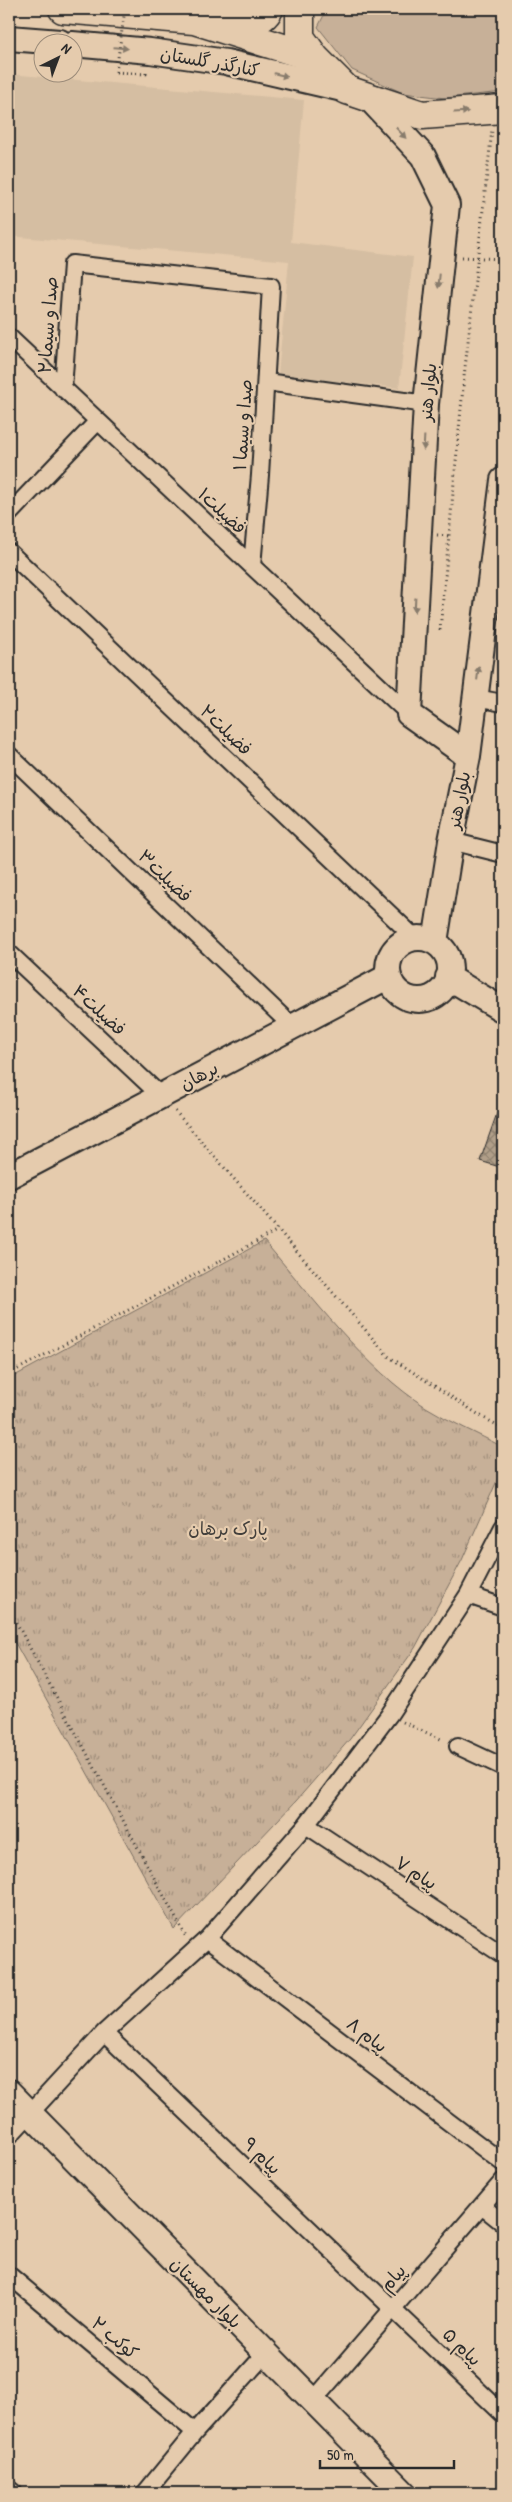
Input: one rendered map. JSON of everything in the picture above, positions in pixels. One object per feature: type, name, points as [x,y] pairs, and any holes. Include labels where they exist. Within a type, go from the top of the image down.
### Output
[{"type":"highway","points":[[63,9],[194,20],[251,22],[261,18],[269,9]]},
{"type":"highway","points":[[300,9],[300,37],[315,58],[358,93],[422,115],[499,109]]},
{"type":"highway","points":[[194,20],[315,58]]},
{"type":"street","points":[[9,38],[32,40]]},
{"type":"street","name":"کنارگذر گلستان","points":[[82,45],[150,51],[226,62],[358,93]]},
{"type":"street","name":"بلوار هنر","points":[[358,93],[423,156],[447,205],[426,404],[409,714]]},
{"type":"street","name":"صدا و سیما ۱","points":[[72,264],[271,286],[266,382],[252,566]]},
{"type":"street","name":"صدا و سیما ۲","points":[[64,389],[72,264]]},
{"type":"street","name":"فضیلت۱","points":[[9,337],[409,714]]},
{"type":"street","points":[[266,382],[426,404]]},
{"type":"street","points":[[9,514],[98,421]]},
{"type":"street","name":"بلوار هنر","points":[[425,940],[451,840],[468,756],[475,698],[498,554],[503,480]]},
{"type":"street","name":"فضیلت۲","points":[[9,552],[425,940]]},
{"type":"street","points":[[475,698],[503,703]]},
{"type":"street","points":[[409,714],[468,756]]},
{"type":"street","name":"فضیلت۳","points":[[9,755],[293,1027]]},
{"type":"street","points":[[451,840],[503,854]]},
{"type":"street","points":[[425,940],[447,954],[451,968],[446,987],[438,994],[419,1001],[409,999],[400,994],[389,976],[388,966],[391,956],[401,944],[425,940]]},
{"type":"street","name":"فضیلت۴","points":[[9,953],[161,1096]]},
{"type":"street","name":"برهان","points":[[9,1176],[389,976]]},
{"type":"street","points":[[448,977],[503,1010]]},
{"type":"street","points":[[9,2136],[29,2112],[104,2033],[207,1939],[306,1825],[389,1715],[468,1595],[503,1527]]},
{"type":"street","points":[[468,1595],[503,1607]]},
{"type":"street","points":[[458,1746],[503,1767]]},
{"type":"street","name":"پیام ۷","points":[[306,1825],[503,1955]]},
{"type":"street","name":"پیام ۸","points":[[207,1939],[503,2163]]},
{"type":"street","name":"پیام ۹","points":[[104,2033],[393,2309]]},
{"type":"street","name":"بلوار مهستان","points":[[9,2092],[404,2493]]},
{"type":"street","name":"پیام","points":[[313,2401],[483,2207],[503,2181]]},
{"type":"street","points":[[483,2207],[503,2223]]},
{"type":"street","name":"کوکب ۲","points":[[9,2275],[195,2432]]},
{"type":"street","name":"پیام ۵","points":[[393,2309],[503,2414]]},
{"type":"street","points":[[145,2493],[195,2432],[266,2353]]},
{"type":"street","points":[[9,2488],[14,2493]]},
{"type":"path","points":[[125,9],[116,72],[146,74]]},
{"type":"path","points":[[440,630],[478,258],[499,109]]},
{"type":"path","points":[[442,255],[503,259]]},
{"type":"path","points":[[161,1096],[388,1356],[484,1418],[503,1428]]},
{"type":"path","points":[[9,1374],[278,1230]]},
{"type":"path","points":[[9,1609],[193,1951]]},
{"type":"path","points":[[389,1715],[458,1746]]},
{"type":"shaded area","points":[[9,74],[32,76],[32,82],[82,82],[82,80],[304,100],[291,242],[413,257],[399,388],[278,375],[289,261],[9,236]]},
{"type":"green space","points":[[327,9],[503,9],[503,92],[445,98],[403,93],[352,70],[318,27]]},
{"type":"green space","name":"پارک برهان","points":[[264,1241],[319,1307],[382,1373],[404,1392],[426,1407],[503,1447],[503,1467],[462,1560],[415,1648],[350,1739],[296,1801],[174,1929],[9,1632],[9,1379]]},
{"type":"building","points":[[501,1102],[503,1102],[503,1168],[480,1161]]}]
